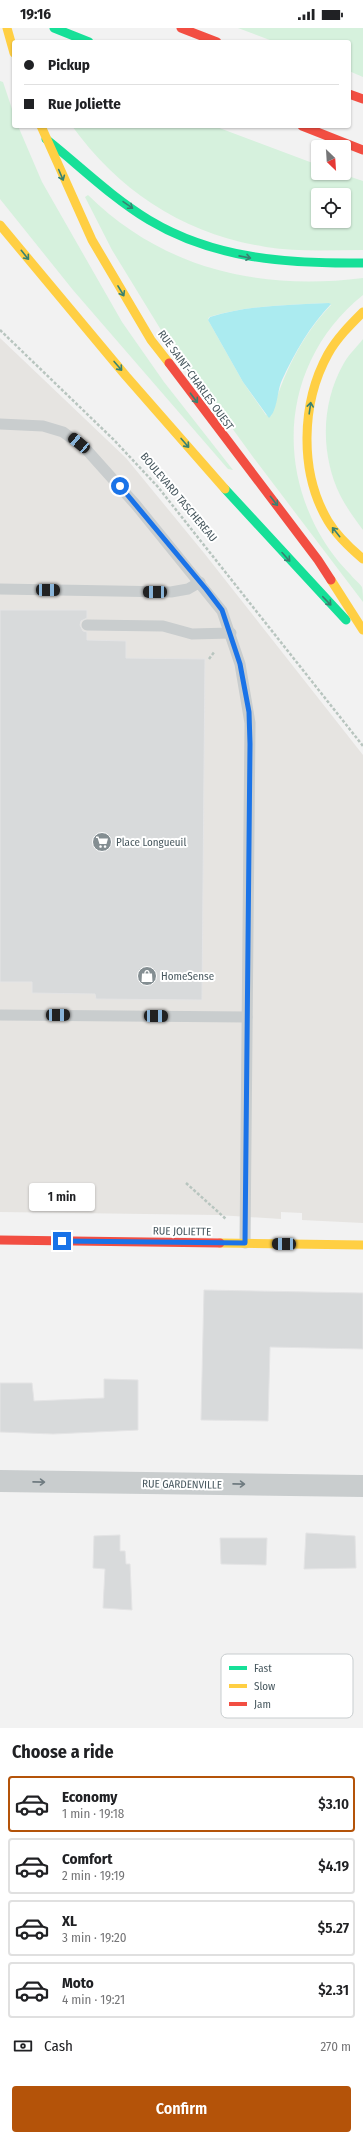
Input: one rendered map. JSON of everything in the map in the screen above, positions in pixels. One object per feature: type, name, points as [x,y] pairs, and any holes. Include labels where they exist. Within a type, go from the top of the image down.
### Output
[{"type":"main road","points":[[7,28],[12,46]]},
{"type":"main road","points":[[54,28],[84,40]]},
{"type":"main road","points":[[181,28],[212,40]]},
{"type":"main road","points":[[351,95],[363,99]]},
{"type":"main road","name":"RUE SAINT-CHARLES OUEST","points":[[42,128],[92,240],[152,340],[318,560],[363,630]]},
{"type":"main road","points":[[307,128],[363,150]]},
{"type":"main road","points":[[46,139],[128,206],[162,227],[197,243],[235,255],[272,262],[314,264],[363,263]]},
{"type":"main road","points":[[0,224],[114,361],[246,514],[363,638]]},
{"type":"main road","points":[[363,312],[344,330],[323,364],[310,403],[308,437],[311,470],[323,513],[339,536],[363,559]]},
{"type":"main road","name":"RUE JOLIETTE","points":[[0,1240],[363,1245]]},
{"type":"street","name":"RUE GARDENVILLE","points":[[0,1481],[363,1486]]},
{"type":"lane","points":[[0,424],[43,426],[63,432],[72,438],[104,467],[222,610],[240,664],[250,723],[245,1243]]},
{"type":"lane","points":[[0,589],[171,592],[188,589],[200,582]]},
{"type":"lane","points":[[87,625],[163,626],[192,634],[230,633]]},
{"type":"lane","points":[[0,1015],[247,1017]]},
{"type":"path","name":"BOULEVARD TASCHEREAU","points":[[0,330],[109,436],[158,487],[363,746]]},
{"type":"path","points":[[186,1183],[228,1221]]},
{"type":"shaded area","points":[[0,338],[126,458],[204,553],[363,755],[363,1223],[302,1220],[302,1213],[281,1212],[281,1219],[218,1215],[0,1212]]},
{"type":"green space","points":[[238,28],[363,28],[363,77],[351,72],[351,40],[270,40]]},
{"type":"green space","points":[[0,81],[3,82],[12,109],[12,128],[19,128],[42,182],[122,322],[164,382],[233,470],[228,469],[73,290],[0,199]]},
{"type":"green space","points":[[74,128],[219,128],[311,162],[311,180],[351,180],[351,177],[363,181],[363,250],[290,250],[236,241],[208,232],[181,220],[156,206],[133,190],[111,171],[91,150]]},
{"type":"green space","points":[[88,195],[117,220],[148,241],[181,257],[215,269],[250,277],[287,281],[325,281],[363,278],[363,295],[338,319],[318,347],[304,377],[296,408],[294,441],[297,474],[307,506],[322,538],[328,547],[342,566],[362,587],[363,602],[253,457],[161,330],[112,250],[85,197]],"holes":[[[329,303],[331,305],[320,317],[302,343],[287,371],[271,416],[266,415],[243,382],[208,320],[209,317],[239,310],[269,306]]]},
{"type":"green space","points":[[363,339],[363,530],[342,499],[333,479],[326,445],[326,428],[327,411],[336,378],[346,360]]},
{"type":"water","points":[[331,304],[310,330],[292,359],[280,384],[276,405],[269,418],[243,382],[208,320],[210,317],[239,310],[284,305]]},
{"type":"building","name":"Place Longueuil","points":[[0,610],[87,610],[87,618],[81,621],[80,625],[83,631],[87,632],[87,640],[126,641],[126,658],[205,659],[202,1000],[96,999],[95,994],[32,993],[32,982],[0,982]]},
{"type":"building","points":[[204,1290],[363,1293],[363,1349],[270,1347],[268,1421],[201,1420]]},
{"type":"building","points":[[104,1379],[138,1380],[138,1430],[53,1434],[0,1432],[0,1383],[32,1383],[34,1401],[104,1398]]},
{"type":"building","points":[[306,1533],[355,1536],[356,1568],[304,1569]]},
{"type":"building","points":[[120,1535],[120,1551],[125,1551],[126,1564],[130,1564],[132,1610],[103,1608],[105,1569],[93,1568],[94,1536]]},
{"type":"building","points":[[220,1538],[267,1538],[266,1565],[221,1564]]},
{"type":"traffic: fast","points":[[54,28],[84,40]]},
{"type":"traffic: fast","points":[[46,139],[135,211],[174,233],[199,243],[226,251],[279,260],[363,263]]},
{"type":"traffic: fast","points":[[225,489],[346,620]]},
{"type":"traffic: slow","points":[[7,28],[12,46]]},
{"type":"traffic: slow","points":[[42,128],[92,240],[151,340],[169,363]]},
{"type":"traffic: slow","points":[[0,225],[126,376],[225,489]]},
{"type":"traffic: slow","points":[[363,312],[335,343],[319,373],[308,415],[307,438],[308,460],[312,481],[319,502],[335,532],[363,559]]},
{"type":"traffic: slow","points":[[331,580],[363,630]]},
{"type":"traffic: slow","points":[[220,1243],[363,1245]]},
{"type":"traffic: jam","points":[[181,28],[212,40]]},
{"type":"traffic: jam","points":[[351,95],[363,99]]},
{"type":"traffic: jam","points":[[307,128],[363,150]]},
{"type":"traffic: jam","points":[[169,363],[318,560],[331,580]]},
{"type":"traffic: jam","points":[[0,1240],[220,1243]]},
{"type":"place","name":"Place Longueuil","points":[[102,842]]},
{"type":"place","name":"HomeSense","points":[[147,976]]},
{"type":"route","points":[[62,1241],[245,1243],[250,744],[249,712],[240,664],[222,610],[120,486]]}]
